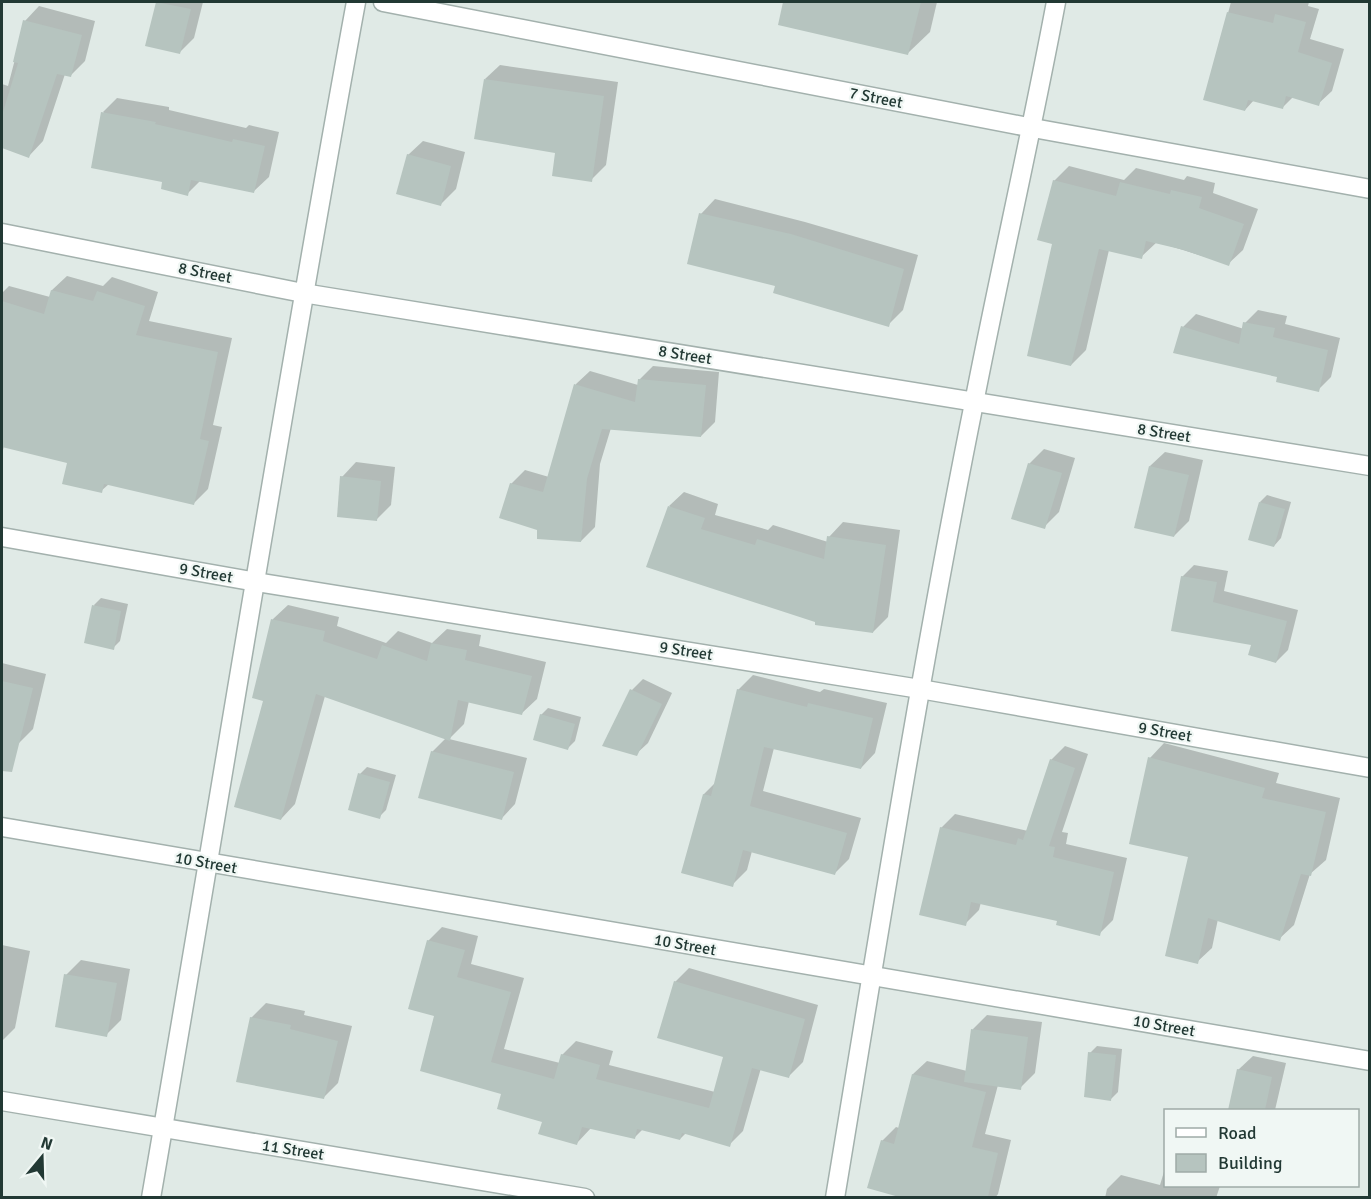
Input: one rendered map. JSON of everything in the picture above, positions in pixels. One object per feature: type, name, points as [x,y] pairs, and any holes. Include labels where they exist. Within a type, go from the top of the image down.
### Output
[{"type":"street","points":[[151,1197],[303,292],[356,2]]},
{"type":"street","name":"7 Street","points":[[383,2],[1033,128],[1370,189]]},
{"type":"street","points":[[835,1197],[920,689],[974,402],[1033,128],[1056,2]]},
{"type":"street","name":"8 Street","points":[[2,233],[303,292],[1370,466]]},
{"type":"street","name":"9 Street","points":[[2,537],[256,582],[920,689],[1370,768]]},
{"type":"street","name":"10 Street","points":[[2,827],[1370,1061]]},
{"type":"street","name":"11 Street","points":[[2,1101],[585,1197]]},
{"type":"building","points":[[156,2],[191,9],[180,54],[145,46]]},
{"type":"building","points":[[783,2],[921,2],[908,55],[778,25]]},
{"type":"building","points":[[1227,12],[1273,23],[1275,14],[1306,22],[1298,52],[1332,63],[1319,106],[1286,96],[1283,109],[1248,100],[1245,111],[1203,100]]},
{"type":"building","points":[[23,20],[82,35],[71,77],[57,74],[29,158],[2,148],[2,115],[18,63],[13,62]]},
{"type":"building","points":[[484,79],[604,96],[592,182],[552,176],[555,153],[474,139]]},
{"type":"building","points":[[101,112],[156,122],[155,124],[232,142],[233,139],[265,146],[254,193],[191,180],[188,196],[161,189],[162,182],[91,168]]},
{"type":"building","points":[[407,154],[451,166],[441,206],[396,194]]},
{"type":"building","points":[[1053,180],[1116,196],[1120,182],[1170,194],[1171,190],[1202,197],[1199,208],[1244,224],[1229,266],[1184,250],[1146,241],[1142,259],[1099,249],[1071,366],[1027,356],[1052,244],[1037,240]]},
{"type":"building","points":[[699,213],[791,234],[904,269],[889,327],[773,293],[775,286],[687,264]]},
{"type":"building","points":[[51,290],[93,301],[97,291],[145,306],[136,335],[218,352],[200,439],[209,441],[194,505],[104,484],[102,493],[62,484],[67,463],[2,447],[2,301],[44,314]]},
{"type":"building","points":[[1243,322],[1275,328],[1273,337],[1328,350],[1319,392],[1276,382],[1277,377],[1173,353],[1181,326],[1239,344]]},
{"type":"building","points":[[638,379],[706,385],[701,437],[602,429],[587,479],[581,542],[537,539],[537,530],[499,518],[510,483],[543,492],[574,384],[635,402]]},
{"type":"building","points":[[1028,463],[1062,473],[1045,529],[1011,519]]},
{"type":"building","points":[[1149,466],[1189,475],[1174,537],[1134,528]]},
{"type":"building","points":[[340,476],[381,481],[377,521],[337,517]]},
{"type":"building","points":[[1259,502],[1285,509],[1274,547],[1248,540]]},
{"type":"building","points":[[668,506],[705,518],[701,529],[755,545],[757,539],[824,559],[827,536],[886,545],[873,633],[815,625],[815,622],[646,567]]},
{"type":"building","points":[[1181,576],[1217,582],[1213,602],[1287,621],[1276,663],[1248,655],[1251,645],[1171,631]]},
{"type":"building","points":[[92,605],[121,611],[114,650],[84,643]]},
{"type":"building","points":[[271,619],[325,631],[323,641],[377,659],[382,645],[427,661],[431,643],[467,650],[465,660],[532,676],[522,715],[458,700],[450,741],[316,694],[281,820],[234,807],[263,701],[252,698]]},
{"type":"building","points":[[2,681],[33,688],[12,772],[2,771]]},
{"type":"building","points":[[630,689],[662,704],[637,756],[602,746]]},
{"type":"building","points":[[737,689],[807,707],[808,703],[873,718],[861,769],[764,747],[750,806],[847,833],[835,875],[743,850],[733,887],[681,873],[703,794],[711,796]]},
{"type":"building","points":[[540,714],[575,724],[568,750],[533,740]]},
{"type":"building","points":[[431,751],[514,772],[502,820],[418,798]]},
{"type":"building","points":[[1148,757],[1265,788],[1262,798],[1326,812],[1311,876],[1301,874],[1280,941],[1208,918],[1198,964],[1165,956],[1188,857],[1129,844]]},
{"type":"building","points":[[1050,759],[1075,768],[1049,846],[1055,847],[1053,857],[1114,872],[1100,936],[1056,925],[1057,921],[971,902],[966,926],[919,915],[940,827],[1016,845],[1018,838],[1023,840]]},
{"type":"building","points":[[358,773],[390,782],[380,819],[348,810]]},
{"type":"building","points":[[427,940],[465,950],[457,977],[511,992],[491,1062],[554,1079],[561,1054],[600,1065],[596,1079],[709,1108],[723,1057],[657,1038],[674,981],[805,1019],[789,1078],[752,1068],[730,1147],[682,1133],[680,1140],[637,1129],[635,1139],[582,1127],[577,1145],[538,1134],[542,1122],[497,1109],[501,1094],[420,1071],[434,1016],[408,1009]]},
{"type":"building","points":[[64,974],[117,983],[107,1037],[55,1027]]},
{"type":"building","points":[[250,1017],[291,1025],[290,1029],[338,1041],[324,1099],[236,1082]]},
{"type":"building","points":[[971,1029],[1028,1037],[1021,1090],[964,1082]]},
{"type":"building","points":[[1088,1052],[1116,1055],[1111,1101],[1084,1097]]},
{"type":"building","points":[[1237,1069],[1272,1077],[1265,1109],[1228,1109]]},
{"type":"building","points":[[912,1074],[986,1092],[972,1147],[998,1153],[988,1197],[899,1197],[867,1188],[881,1140],[894,1144]]}]
